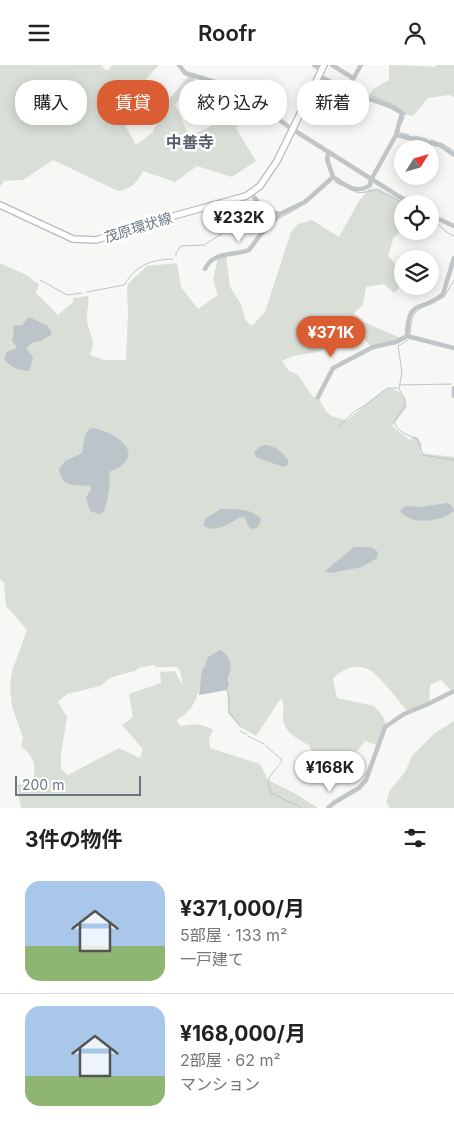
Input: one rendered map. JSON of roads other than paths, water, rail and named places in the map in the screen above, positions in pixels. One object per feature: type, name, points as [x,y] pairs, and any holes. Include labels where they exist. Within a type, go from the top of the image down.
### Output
[{"type":"main road","name":"茂原環状線","points":[[0,205],[73,239],[96,241],[251,193],[265,180],[277,161],[323,67]]},
{"type":"street","points":[[179,65],[185,73],[235,88],[251,102],[268,111],[396,195]]},
{"type":"street","points":[[314,65],[323,67]]},
{"type":"street","points":[[332,65],[353,78],[361,65]]},
{"type":"street","points":[[318,76],[326,80]]},
{"type":"street","points":[[329,152],[327,159],[333,177],[348,187],[361,190],[370,185],[396,135],[402,116],[399,111],[369,99]]},
{"type":"street","points":[[396,135],[440,145],[454,155]]},
{"type":"street","points":[[205,269],[208,262],[214,259],[231,253],[247,251],[280,215],[304,202],[333,177]]},
{"type":"street","points":[[251,193],[266,211],[280,215]]},
{"type":"street","points":[[439,220],[454,227]]},
{"type":"street","points":[[406,336],[410,314],[418,305],[443,294],[454,258]]},
{"type":"street","points":[[318,397],[333,368],[373,347],[396,342],[406,336],[454,348]]},
{"type":"street","points":[[454,388],[454,395]]},
{"type":"street","points":[[328,808],[359,788],[366,780],[385,727],[404,714],[454,691]]},
{"type":"waterway","points":[[371,96],[391,104]]},
{"type":"waterway","points":[[395,106],[405,113],[402,123]]},
{"type":"waterway","points":[[399,130],[400,133],[409,135]]},
{"type":"waterway","points":[[414,136],[427,139]]},
{"type":"waterway","points":[[441,143],[454,151]]},
{"type":"waterway","points":[[335,182],[341,185]]},
{"type":"waterway","points":[[349,189],[359,193],[377,190],[394,198]]},
{"type":"waterway","points":[[280,218],[298,208]]},
{"type":"waterway","points":[[176,256],[181,246],[204,245],[256,212],[274,216]]},
{"type":"waterway","points":[[439,225],[454,236]]},
{"type":"waterway","points":[[87,292],[124,285],[144,265],[150,262],[173,259]]},
{"type":"waterway","points":[[40,280],[67,295],[82,293]]},
{"type":"waterway","points":[[440,299],[444,297],[454,280]]},
{"type":"waterway","points":[[410,334],[414,315],[423,307]]},
{"type":"waterway","points":[[408,340],[398,346],[402,372],[399,389],[405,400],[405,405],[394,422],[400,431],[417,439],[423,455],[454,460]]},
{"type":"waterway","points":[[400,385],[452,384]]},
{"type":"waterway","points":[[338,427],[355,411],[387,388],[398,388]]},
{"type":"waterway","points":[[227,690],[229,712],[241,727]]},
{"type":"waterway","points":[[240,731],[246,734]]},
{"type":"waterway","points":[[248,736],[264,744]]},
{"type":"waterway","points":[[266,746],[281,759],[280,763]]},
{"type":"waterway","points":[[279,765],[268,783],[271,793],[302,808]]},
{"type":"district","name":"中善寺","points":[[190,142]]}]
